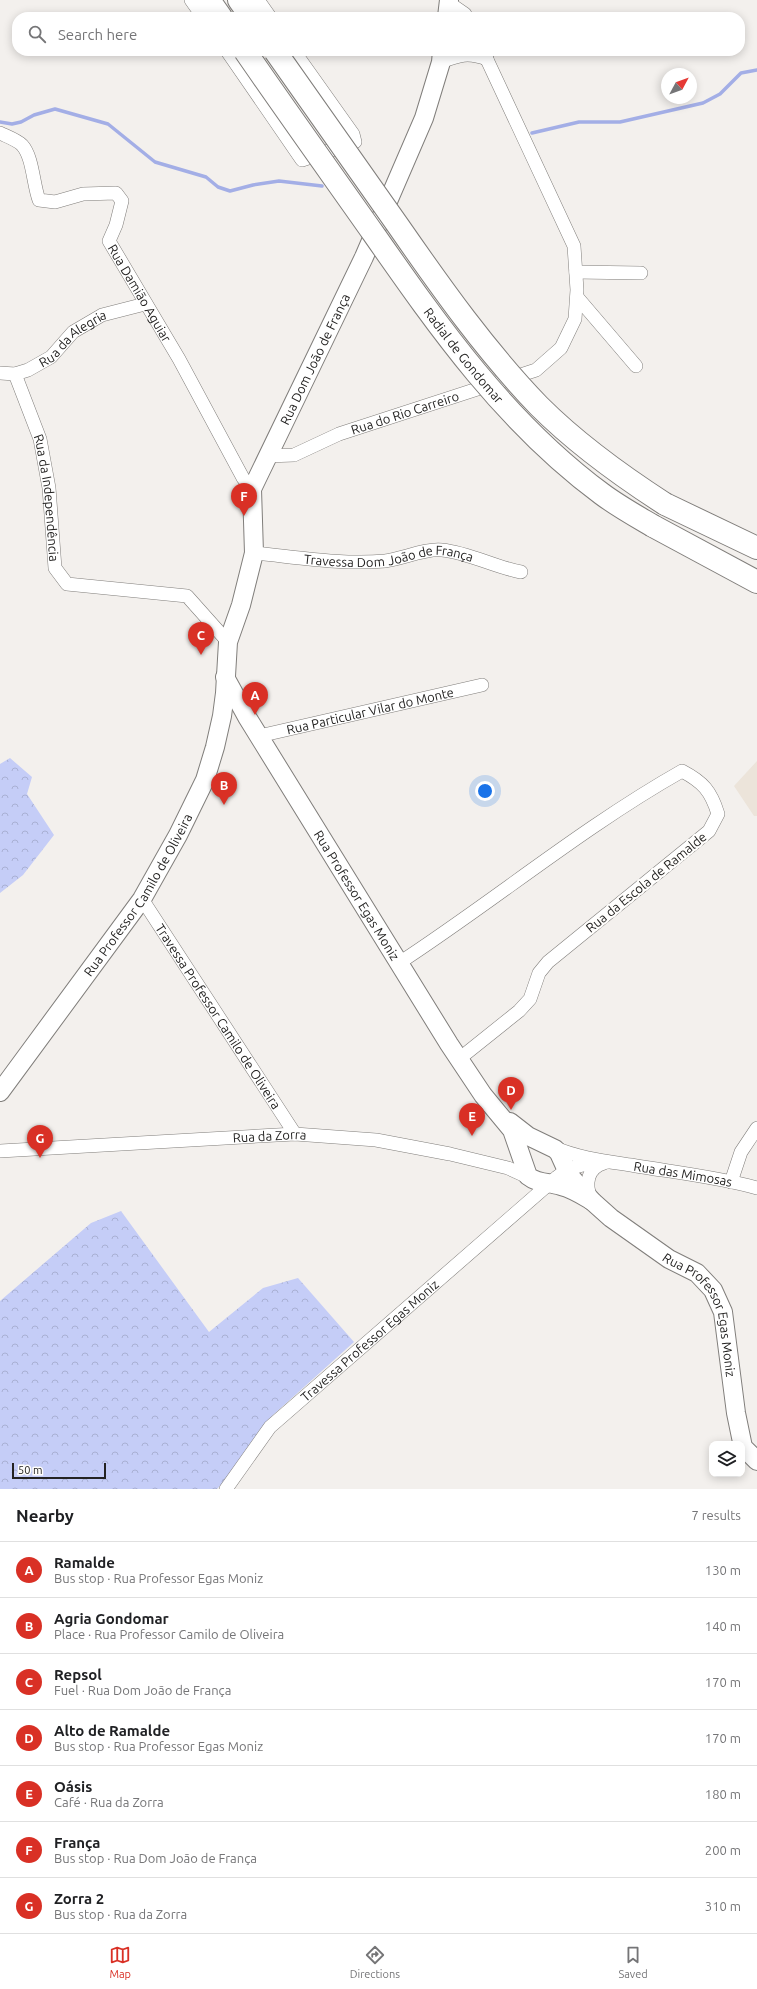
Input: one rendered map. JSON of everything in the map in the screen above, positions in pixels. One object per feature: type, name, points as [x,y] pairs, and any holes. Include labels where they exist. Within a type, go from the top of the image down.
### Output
[{"type":"highway","points":[[209,0],[217,12]]},
{"type":"highway","points":[[240,0],[248,12]]},
{"type":"highway","name":"Radial de Gondomar","points":[[249,56],[426,309],[484,383],[523,425],[565,464],[602,495],[653,526],[757,582]]},
{"type":"highway","name":"Radial de Gondomar","points":[[279,56],[445,292],[503,366],[540,406],[581,444],[617,474],[665,504],[757,548]]},
{"type":"main road","name":"Rua Dom João de França","points":[[225,676],[228,642],[241,605],[254,553],[252,489],[364,257],[424,118],[442,57]]},
{"type":"main road","name":"Rua Professor Egas Moniz","points":[[225,676],[259,736],[399,963],[483,1095],[497,1110],[512,1130],[538,1178],[592,1201]]},
{"type":"main road","name":"Rua Professor Camilo de Oliveira","points":[[0,1092],[142,899],[178,834],[205,780],[215,747],[222,716],[225,693],[225,676]]},
{"type":"main road","name":"Rua Professor Egas Moniz","points":[[497,1110],[519,1129],[550,1146],[559,1153],[538,1178]]},
{"type":"main road","points":[[538,1178],[527,1153],[537,1145],[550,1146]]},
{"type":"main road","name":"Rua Professor Egas Moniz","points":[[538,1178],[573,1190],[592,1201],[631,1233],[669,1259],[697,1273],[713,1290],[723,1312],[736,1413],[743,1447],[757,1461]]},
{"type":"street","points":[[191,0],[199,12]]},
{"type":"street","points":[[258,0],[266,12]]},
{"type":"street","points":[[448,7],[460,12]]},
{"type":"street","points":[[230,56],[302,160],[355,142],[353,134],[298,56]]},
{"type":"street","name":"Rua do Rio Carreiro","points":[[267,456],[294,455],[339,434],[366,424],[536,370],[561,348],[575,319],[577,297],[574,246],[485,56]]},
{"type":"street","name":"Rua Damião Aguiar","points":[[0,133],[22,145],[31,161],[34,185],[39,200],[55,202],[83,194],[116,193],[122,201],[116,225],[109,241],[206,407],[243,478],[252,489]]},
{"type":"street","points":[[576,272],[641,273]]},
{"type":"street","points":[[577,297],[636,366]]},
{"type":"street","name":"Rua da Alegria","points":[[0,374],[15,374],[28,370],[50,357],[72,332],[102,315],[146,304]]},
{"type":"street","name":"Rua da Independência","points":[[15,374],[40,439],[49,488],[55,568],[67,584],[187,596],[228,642]]},
{"type":"street","name":"Travessa Dom João de França","points":[[254,553],[329,561],[384,561],[440,549],[475,556],[505,569],[521,572]]},
{"type":"street","name":"Rua Particular Vilar do Monte","points":[[259,736],[482,684]]},
{"type":"street","name":"Rua da Escola de Ramalde","points":[[399,963],[611,815],[682,771],[698,780],[713,797],[718,814],[709,831],[548,962],[539,973],[530,999],[519,1011],[459,1059]]},
{"type":"street","name":"Travessa Professor Camilo de Oliveira","points":[[142,899],[295,1134]]},
{"type":"street","points":[[732,1182],[741,1152],[757,1128]]},
{"type":"street","name":"Rua da Zorra","points":[[0,1152],[295,1134],[376,1140],[458,1156],[538,1178]]},
{"type":"street","name":"Rua das Mimosas","points":[[550,1146],[572,1154],[608,1162],[732,1182],[757,1188]]},
{"type":"street","points":[[592,1201],[587,1182],[589,1175],[598,1165],[608,1162]]},
{"type":"street","name":"Rua das Mimosas","points":[[538,1178],[584,1164],[608,1162]]},
{"type":"street","name":"Travessa Professor Egas Moniz","points":[[226,1489],[270,1427],[538,1178]]},
{"type":"shaded area","points":[[757,761],[757,816],[754,816],[734,786]]},
{"type":"green space","points":[[10,758],[32,777],[27,794],[54,835],[23,875],[0,893],[0,764]]},
{"type":"green space","points":[[121,1211],[209,1332],[263,1288],[298,1278],[354,1342],[273,1415],[230,1475],[217,1489],[0,1489],[0,1301],[91,1223]]},
{"type":"waterway","points":[[532,133],[579,122],[620,122],[703,103],[720,94],[741,73],[757,70]]},
{"type":"waterway","points":[[0,122],[12,124],[21,122],[34,115],[55,109],[108,124],[155,162],[206,177],[218,187],[230,191],[253,185],[279,181],[322,186]]},
{"type":"place","name":"França","points":[[244,516]]},
{"type":"place","name":"Repsol","points":[[201,655]]},
{"type":"place","name":"Ramalde","points":[[255,715]]},
{"type":"place","name":"Agria Gondomar","points":[[224,805]]},
{"type":"place","name":"Alto de Ramalde","points":[[511,1110]]},
{"type":"place","name":"Oásis","points":[[472,1136]]},
{"type":"place","name":"Zorra 2","points":[[40,1158]]}]
